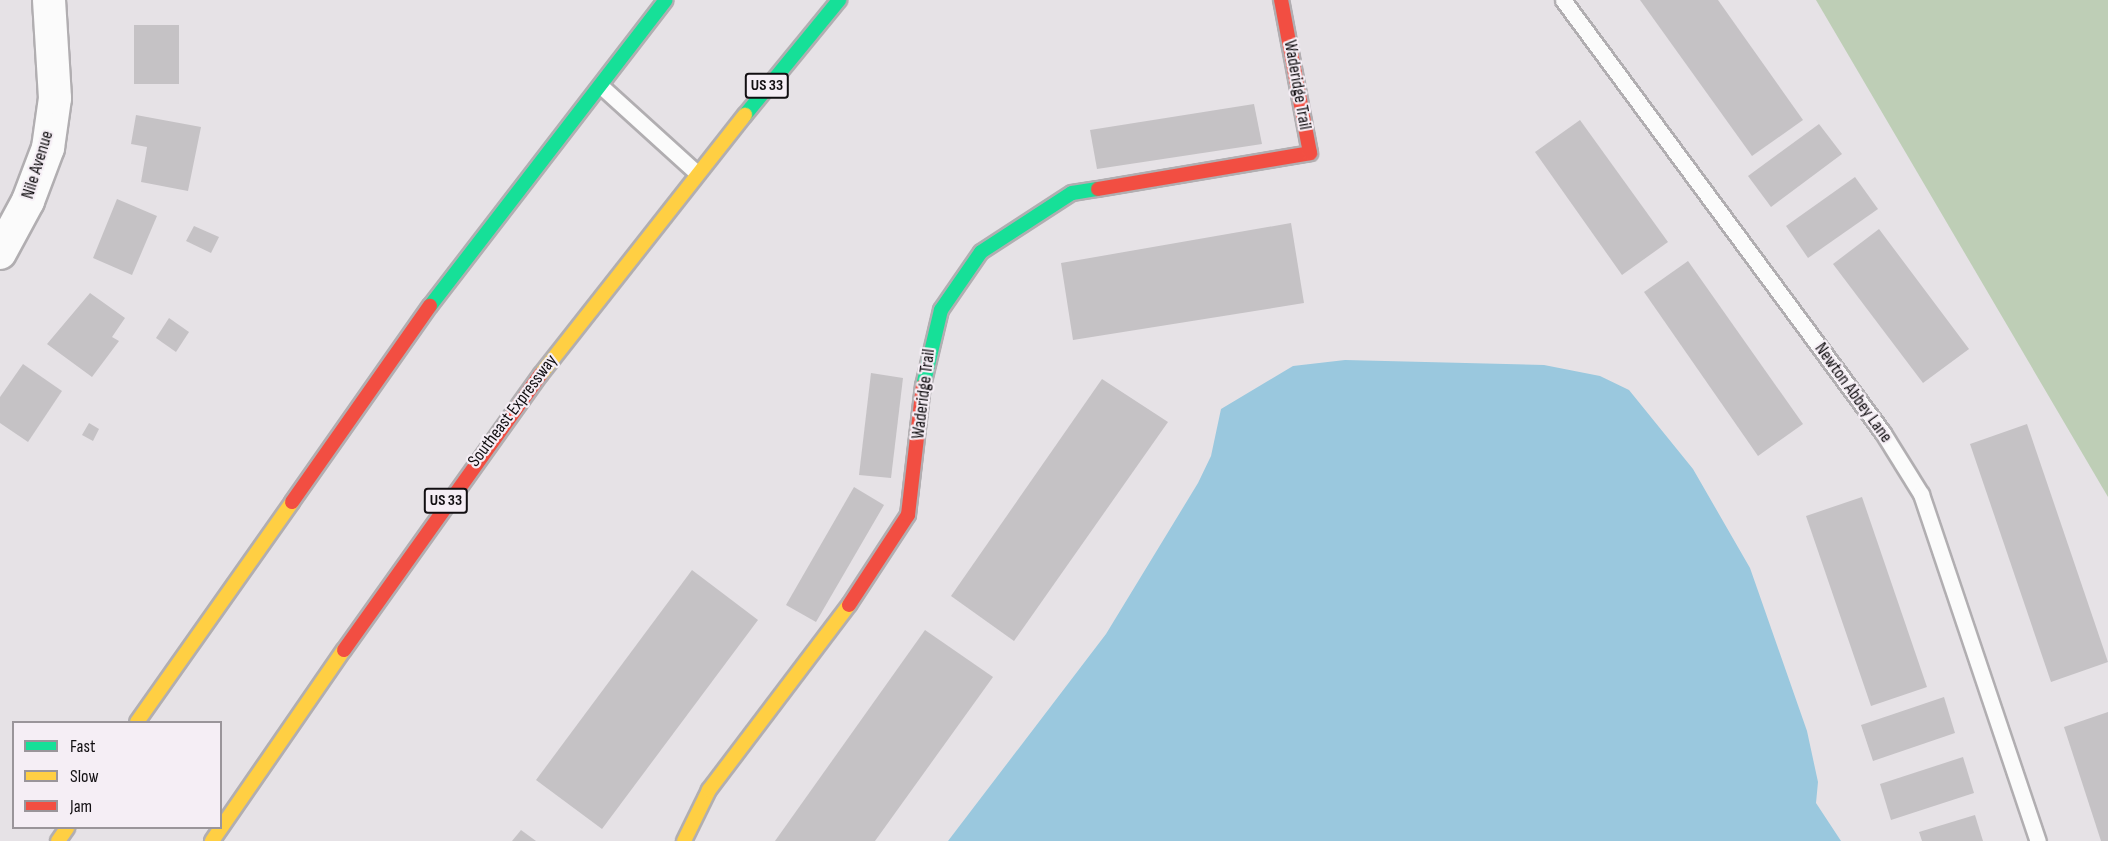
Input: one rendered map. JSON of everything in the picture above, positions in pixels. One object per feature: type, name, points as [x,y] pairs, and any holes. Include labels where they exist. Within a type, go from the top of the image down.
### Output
[{"type":"main road","points":[[138,721],[447,282],[602,87],[666,0]]},
{"type":"main road","name":"Southeast Expressway","points":[[222,826],[442,507],[697,173],[839,0]]},
{"type":"main road","name":"Waderidge Trail","points":[[684,841],[710,790],[843,616],[908,515],[928,348],[941,309],[981,252],[1072,193],[1310,153],[1281,0]]},
{"type":"street","name":"Nile Avenue","points":[[0,253],[28,201],[48,148],[56,98],[49,0]]},
{"type":"lane","name":"Newton Abbey Lane","points":[[1563,0],[1883,433],[1922,494],[2038,841]]},
{"type":"lane","points":[[602,87],[697,173]]},
{"type":"green space","points":[[1816,0],[2108,0],[2108,497]]},
{"type":"water","points":[[1345,360],[1544,365],[1600,376],[1629,390],[1693,469],[1750,568],[1807,731],[1818,782],[1816,803],[1841,841],[948,841],[1106,634],[1198,483],[1211,456],[1221,409],[1293,366]]},
{"type":"building","points":[[1640,0],[1718,0],[1803,120],[1752,156]]},
{"type":"building","points":[[134,25],[179,25],[179,84],[134,84]]},
{"type":"building","points":[[1254,104],[1262,144],[1097,169],[1090,130]]},
{"type":"building","points":[[136,115],[201,127],[188,191],[141,182],[147,147],[131,144]]},
{"type":"building","points":[[1580,120],[1668,242],[1622,275],[1535,152]]},
{"type":"building","points":[[1819,124],[1842,154],[1771,207],[1748,176]]},
{"type":"building","points":[[1855,177],[1878,209],[1808,258],[1786,226]]},
{"type":"building","points":[[117,199],[157,216],[132,275],[93,258]]},
{"type":"building","points":[[1291,223],[1304,303],[1073,340],[1061,263]]},
{"type":"building","points":[[194,226],[219,237],[211,253],[186,241]]},
{"type":"building","points":[[1879,229],[1969,349],[1923,383],[1833,264]]},
{"type":"building","points":[[1688,261],[1803,424],[1758,456],[1644,292]]},
{"type":"building","points":[[90,293],[125,318],[112,337],[119,341],[92,377],[47,344]]},
{"type":"building","points":[[169,318],[189,332],[176,352],[156,338]]},
{"type":"building","points":[[23,364],[62,391],[28,442],[0,423],[0,397]]},
{"type":"building","points":[[871,373],[903,378],[891,478],[859,475]]},
{"type":"building","points":[[1102,379],[1168,422],[1014,641],[951,596]]},
{"type":"building","points":[[89,423],[99,429],[93,441],[82,435]]},
{"type":"building","points":[[2027,424],[2108,662],[2051,682],[1970,444]]},
{"type":"building","points":[[854,487],[884,505],[816,622],[786,605]]},
{"type":"building","points":[[1862,497],[1927,687],[1871,706],[1806,516]]},
{"type":"building","points":[[692,570],[758,620],[602,829],[536,780]]},
{"type":"building","points":[[925,630],[993,677],[875,841],[775,841]]},
{"type":"building","points":[[1944,697],[1955,733],[1873,761],[1861,725]]},
{"type":"building","points":[[2108,712],[2108,841],[2101,841],[2064,727]]},
{"type":"building","points":[[1963,757],[1974,793],[1891,820],[1880,784]]},
{"type":"building","points":[[1975,815],[1983,841],[1922,841],[1919,832]]},
{"type":"building","points":[[521,830],[536,841],[512,841]]},
{"type":"traffic: fast","points":[[430,306],[666,0]]},
{"type":"traffic: fast","points":[[745,115],[839,0]]},
{"type":"traffic: fast","points":[[923,386],[941,310],[981,252],[1072,193],[1098,189]]},
{"type":"traffic: slow","points":[[541,374],[745,115]]},
{"type":"traffic: slow","points":[[138,721],[292,502]]},
{"type":"traffic: slow","points":[[684,841],[709,790],[849,605]]},
{"type":"traffic: slow","points":[[222,827],[344,650]]},
{"type":"traffic: slow","points":[[58,841],[66,829]]},
{"type":"traffic: slow","points":[[212,841],[220,829]]},
{"type":"traffic: jam","points":[[1098,189],[1310,153],[1281,0]]},
{"type":"traffic: jam","points":[[292,502],[430,306]]},
{"type":"traffic: jam","points":[[344,650],[541,374]]},
{"type":"traffic: jam","points":[[849,605],[908,515],[923,386]]}]
